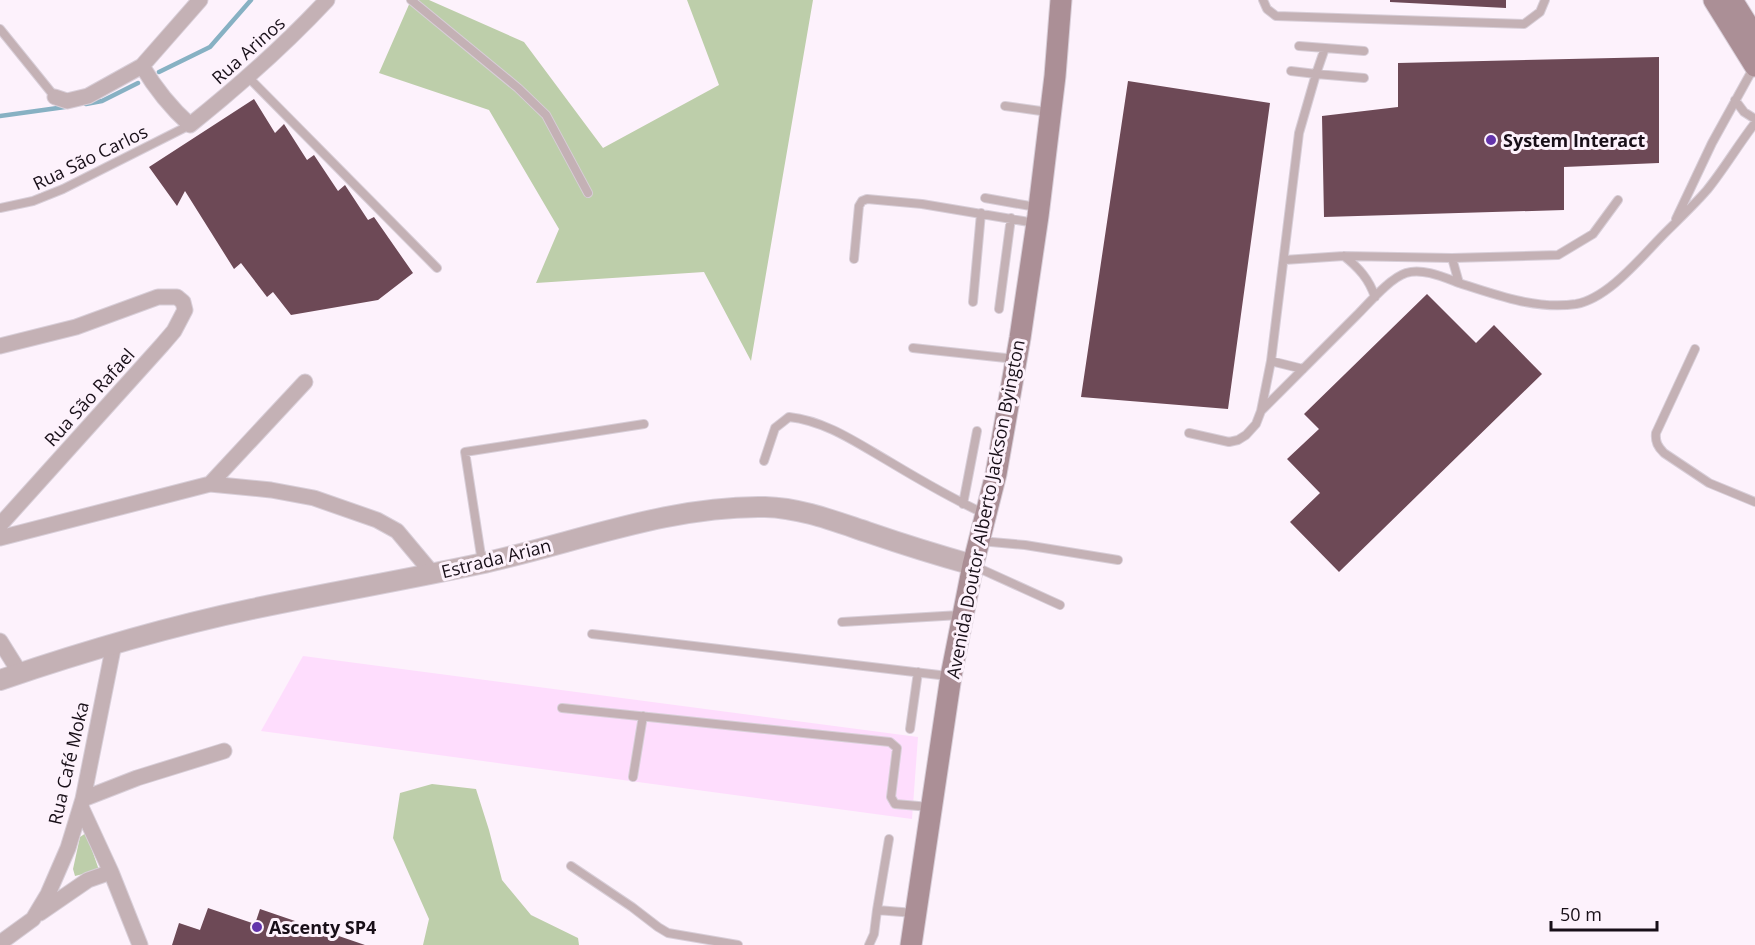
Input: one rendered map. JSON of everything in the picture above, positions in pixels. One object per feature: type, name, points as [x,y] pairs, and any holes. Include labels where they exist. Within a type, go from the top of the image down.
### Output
[{"type":"main road","name":"Avenida Doutor Alberto Jackson Byington","points":[[911,945],[951,676],[973,565],[996,474],[1017,360],[1051,112],[1061,0]]},
{"type":"main road","points":[[1714,0],[1755,66]]},
{"type":"main road","points":[[1732,0],[1755,37]]},
{"type":"street","points":[[55,98],[68,101],[88,96],[142,66],[200,0]]},
{"type":"street","name":"Rua Arinos","points":[[190,125],[249,78],[298,32],[327,0]]},
{"type":"street","points":[[142,66],[166,101],[190,125]]},
{"type":"street","name":"Rua São Rafael","points":[[0,346],[76,327],[158,297],[177,297],[183,302],[185,310],[174,331],[0,525]]},
{"type":"street","points":[[210,484],[305,382]]},
{"type":"street","points":[[0,538],[210,484],[271,490],[314,498],[368,517],[397,531],[433,574]]},
{"type":"street","name":"Estrada Arian","points":[[0,680],[114,644],[253,609],[433,574],[600,532],[729,508],[767,507],[805,512],[973,565]]},
{"type":"street","points":[[0,641],[20,673]]},
{"type":"street","name":"Rua Café Moka","points":[[33,919],[57,875],[82,803],[114,644]]},
{"type":"street","points":[[140,945],[82,803],[137,778],[224,751]]},
{"type":"street","name":"Rua Café Moka","points":[[0,943],[88,880],[111,872]]},
{"type":"lane","points":[[411,0],[518,88],[546,115],[588,193]]},
{"type":"lane","points":[[1263,0],[1267,9],[1276,16],[1524,24],[1540,12],[1545,0]]},
{"type":"lane","points":[[0,29],[55,98]]},
{"type":"lane","points":[[1299,46],[1364,51]]},
{"type":"lane","points":[[1189,433],[1229,442],[1238,440],[1256,424],[1261,411],[1271,361],[1299,133],[1325,48]]},
{"type":"lane","points":[[1674,224],[1712,143],[1755,66]]},
{"type":"lane","points":[[1291,70],[1364,78]]},
{"type":"lane","points":[[249,78],[437,268]]},
{"type":"lane","points":[[1261,411],[1375,297],[1406,273],[1419,272],[1438,275],[1504,297],[1550,305],[1577,303],[1604,292],[1708,189],[1755,121],[1735,100]]},
{"type":"lane","points":[[1005,106],[1051,112]]},
{"type":"lane","name":"Rua São Carlos","points":[[0,208],[33,201],[63,189],[190,125]]},
{"type":"lane","points":[[985,198],[1038,215]]},
{"type":"lane","points":[[854,259],[859,206],[864,199],[922,204],[1011,218],[1038,215]]},
{"type":"lane","points":[[1284,260],[1344,256],[1452,258],[1557,255],[1593,234],[1618,200]]},
{"type":"lane","points":[[973,302],[981,213]]},
{"type":"lane","points":[[999,309],[1011,218]]},
{"type":"lane","points":[[1344,256],[1365,275],[1375,297]]},
{"type":"lane","points":[[1452,258],[1460,283]]},
{"type":"lane","points":[[913,348],[1017,360]]},
{"type":"lane","points":[[1695,350],[1656,433],[1655,440],[1664,453],[1708,483],[1755,502]]},
{"type":"lane","points":[[1271,361],[1303,369]]},
{"type":"lane","points":[[764,461],[775,428],[789,417],[808,419],[840,433],[963,504],[986,514]]},
{"type":"lane","points":[[482,563],[465,452],[644,424]]},
{"type":"lane","points":[[963,504],[976,431]]},
{"type":"lane","points":[[979,541],[1025,545],[1118,560]]},
{"type":"lane","points":[[973,565],[1060,604]]},
{"type":"lane","points":[[842,622],[964,614]]},
{"type":"lane","points":[[592,634],[951,676]]},
{"type":"lane","points":[[910,729],[918,672]]},
{"type":"lane","points":[[562,708],[893,743],[897,748],[891,799],[895,804],[931,807]]},
{"type":"lane","points":[[633,777],[643,716]]},
{"type":"lane","points":[[869,945],[874,934],[890,839]]},
{"type":"lane","points":[[571,866],[668,933],[709,942],[738,945]]},
{"type":"lane","points":[[877,910],[916,913]]},
{"type":"shaded area","points":[[303,656],[918,737],[912,819],[261,731]]},
{"type":"green space","points":[[411,0],[429,0],[524,42],[603,148],[719,85],[687,0],[813,0],[751,361],[704,272],[536,283],[559,229],[489,110],[379,73]]},
{"type":"green space","points":[[432,784],[476,789],[502,880],[531,915],[578,938],[579,945],[423,945],[429,919],[393,838],[400,793]]},
{"type":"green space","points":[[86,833],[99,870],[75,876],[73,869],[80,837]]},
{"type":"building","points":[[1390,0],[1506,0],[1506,8],[1390,2]]},
{"type":"building","name":"System Interact","points":[[1659,57],[1659,163],[1564,167],[1564,210],[1324,217],[1322,116],[1398,107],[1398,63]]},
{"type":"building","points":[[1128,81],[1270,103],[1228,409],[1081,397]]},
{"type":"building","points":[[254,99],[275,133],[284,124],[307,160],[314,155],[338,191],[345,185],[368,220],[374,217],[413,273],[378,300],[291,315],[273,292],[267,297],[241,263],[234,269],[185,191],[177,206],[149,167]]},
{"type":"building","points":[[1427,294],[1476,343],[1494,325],[1542,374],[1339,572],[1290,522],[1320,493],[1287,459],[1319,429],[1304,414]]},
{"type":"building","name":"Ascenty SP4","points":[[208,908],[255,924],[260,909],[365,945],[172,945],[179,923],[200,930]]},
{"type":"waterway","points":[[159,72],[210,47],[251,0]]},
{"type":"waterway","points":[[86,104],[102,101],[138,83]]},
{"type":"waterway","points":[[0,116],[65,107]]},
{"type":"place","name":"System Interact","points":[[1491,140]]},
{"type":"place","name":"Ascenty SP4","points":[[257,927]]}]
